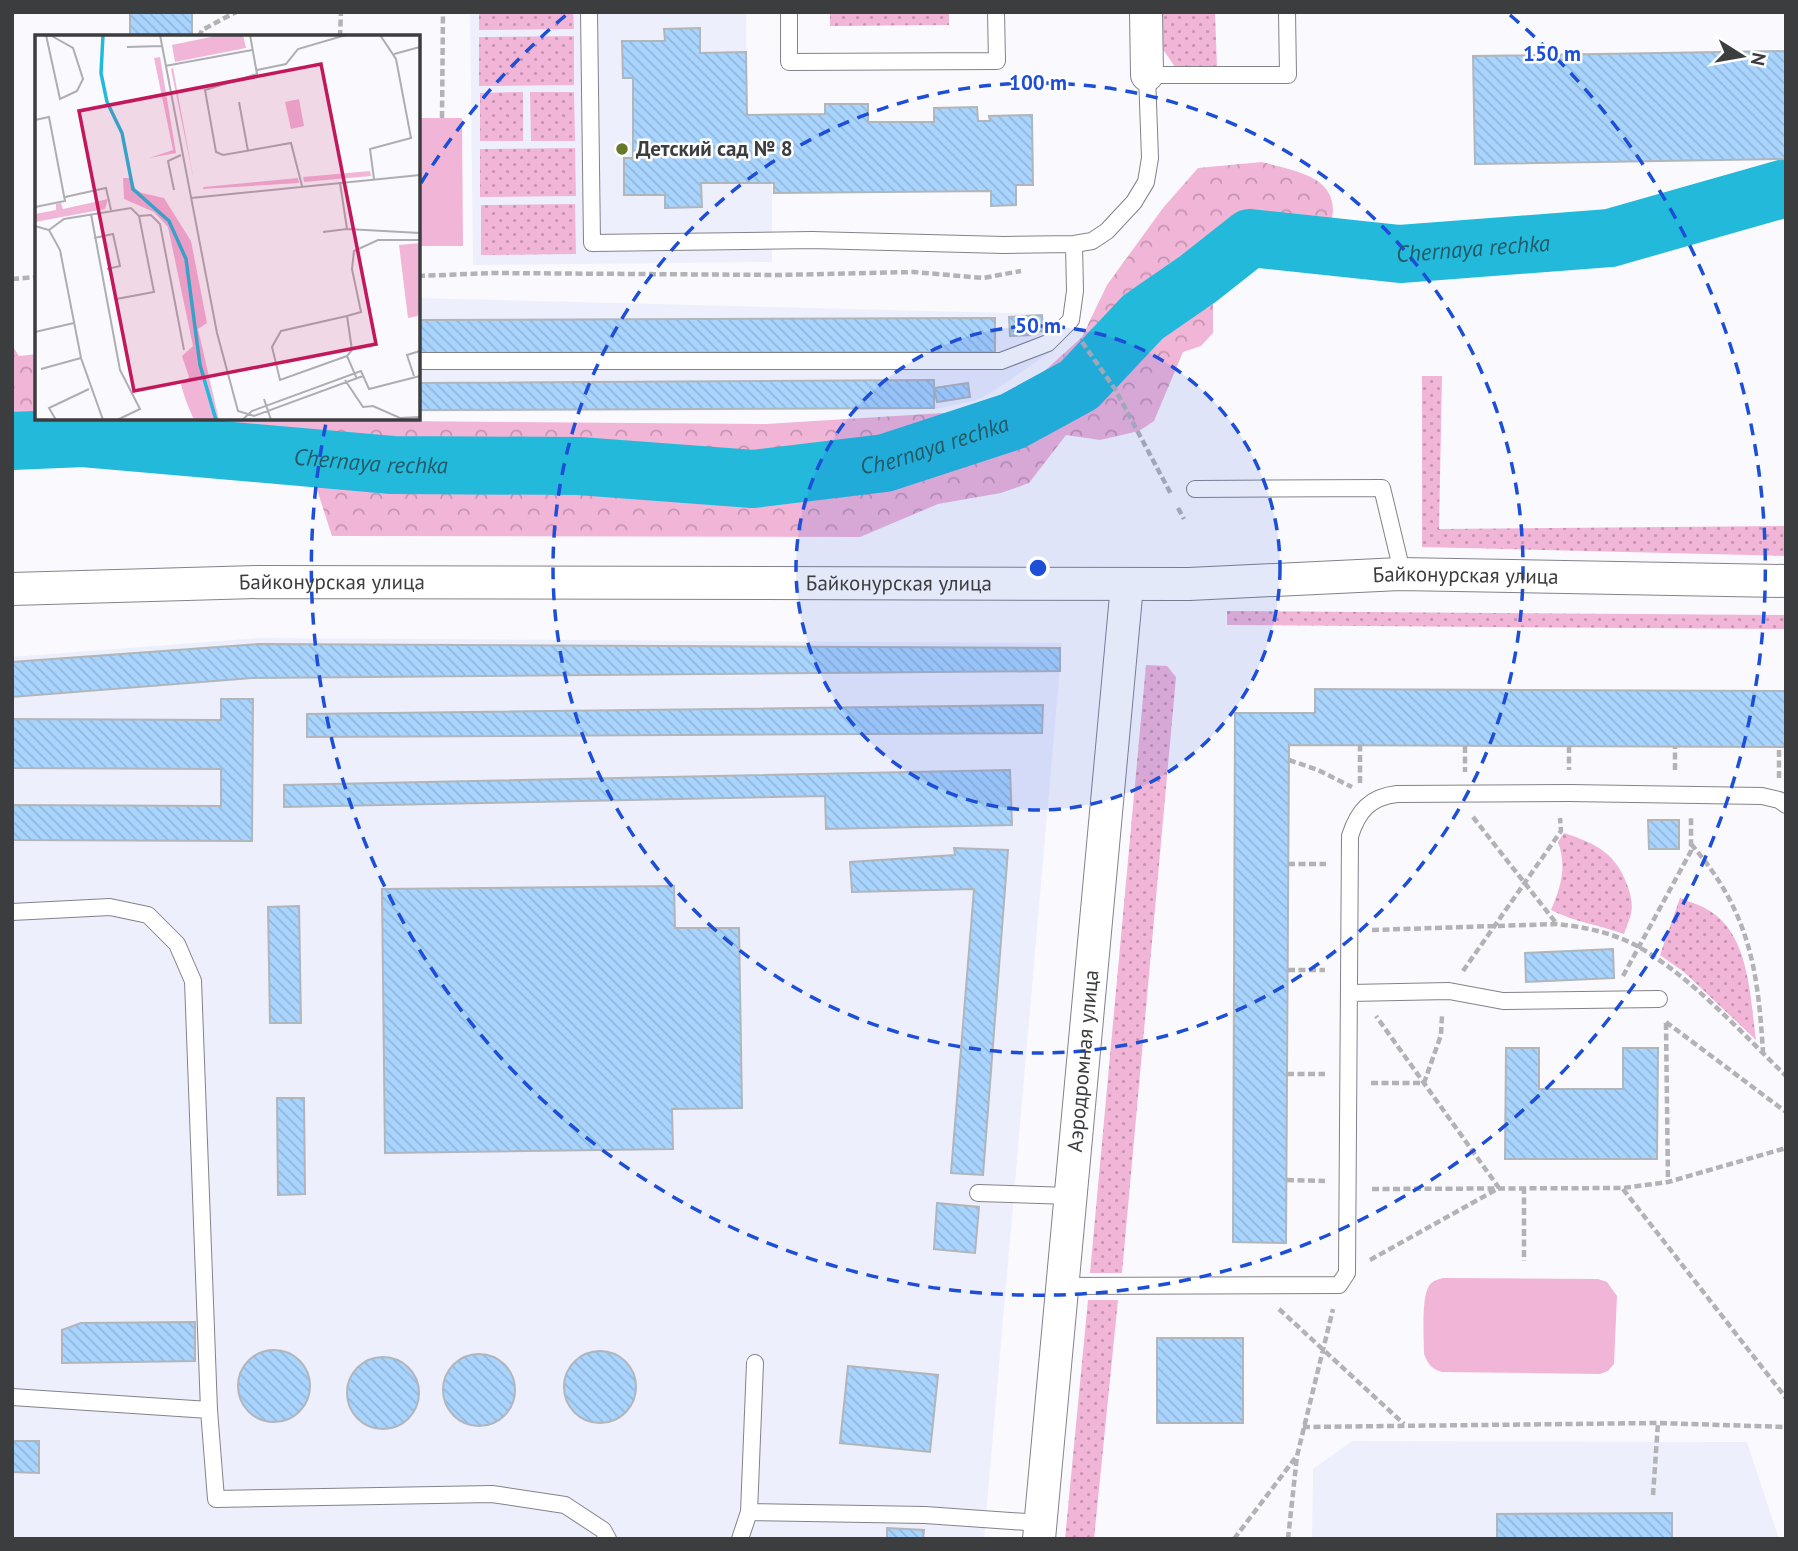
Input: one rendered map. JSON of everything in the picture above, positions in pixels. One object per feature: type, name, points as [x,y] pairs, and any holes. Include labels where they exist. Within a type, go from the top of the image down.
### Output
[{"type":"street","points":[[1146,12],[1147,75]]},
{"type":"street","name":"Байконурская улица","points":[[12,589],[259,582],[1189,584],[1400,574],[1786,581]]},
{"type":"street","name":"Аэродромная улица","points":[[1040,1531],[1127,584]]},
{"type":"lane","points":[[590,12],[592,243],[812,240],[1074,244],[1092,241],[1107,231],[1134,202],[1146,182],[1150,158],[1147,75],[1288,75],[1287,12]]},
{"type":"lane","points":[[789,12],[789,62],[998,61],[996,12]]},
{"type":"lane","points":[[420,360],[1001,362],[1048,342],[1071,320],[1075,291],[1074,244]]},
{"type":"lane","points":[[1195,489],[1382,488],[1400,574]]},
{"type":"lane","points":[[1063,1286],[1253,1285],[1343,1279],[1349,1074],[1350,836],[1356,817],[1368,803],[1382,796],[1397,794],[1560,793],[1762,796],[1779,800],[1786,805]]},
{"type":"lane","points":[[12,912],[110,907],[148,915],[177,944],[193,981],[209,1410],[216,1499],[492,1494],[565,1505],[603,1530],[608,1539]]},
{"type":"lane","points":[[1350,993],[1448,991],[1503,1001],[1659,999]]},
{"type":"lane","points":[[978,1192],[1071,1196]]},
{"type":"lane","points":[[740,1539],[749,1512],[755,1363]]},
{"type":"lane","points":[[12,1397],[209,1410]]},
{"type":"lane","points":[[749,1512],[925,1515],[1040,1531]]},
{"type":"path","points":[[200,35],[202,30],[236,12]]},
{"type":"path","points":[[340,35],[341,12]]},
{"type":"path","points":[[442,118],[443,12]]},
{"type":"path","points":[[420,276],[493,273],[779,275],[914,272],[983,278],[1024,271]]},
{"type":"path","points":[[12,279],[35,277]]},
{"type":"path","points":[[1082,342],[1115,389],[1184,519]]},
{"type":"path","points":[[1289,760],[1360,790],[1360,745]]},
{"type":"path","points":[[1466,793],[1466,809],[1557,924]]},
{"type":"path","points":[[1424,1083],[1441,1035],[1443,998],[1561,831],[1560,793]]},
{"type":"path","points":[[1610,1000],[1691,851],[1691,795]]},
{"type":"path","points":[[1691,844],[1737,911],[1753,955],[1763,1054]]},
{"type":"path","points":[[1288,864],[1350,864]]},
{"type":"path","points":[[1350,931],[1557,924],[1584,927],[1639,947],[1681,976],[1786,1076]]},
{"type":"path","points":[[1288,970],[1350,971]]},
{"type":"path","points":[[1636,999],[1786,1112]]},
{"type":"path","points":[[1666,1023],[1668,1182]]},
{"type":"path","points":[[1390,1036],[1499,1188]]},
{"type":"path","points":[[1287,1074],[1349,1074]]},
{"type":"path","points":[[1385,1083],[1424,1083]]},
{"type":"path","points":[[1287,1180],[1347,1185],[1623,1188],[1668,1182],[1786,1148]]},
{"type":"path","points":[[1524,1187],[1524,1261]]},
{"type":"path","points":[[1288,1539],[1303,1427],[1343,1279],[1499,1188]]},
{"type":"path","points":[[1623,1188],[1786,1398]]},
{"type":"path","points":[[1253,1285],[1405,1425]]},
{"type":"path","points":[[1303,1427],[1658,1423],[1786,1427]]},
{"type":"path","points":[[1653,1495],[1658,1423]]},
{"type":"path","points":[[1234,1539],[1297,1456]]},
{"type":"shaded area","name":"Детский сад № 8","points":[[470,12],[746,12],[747,115],[772,183],[772,262],[473,265]]},
{"type":"shaded area","points":[[420,298],[1043,314],[1044,332],[1052,351],[989,394],[974,401],[935,409],[420,412]]},
{"type":"shaded area","points":[[259,638],[1062,643],[984,1539],[12,1539],[12,657]]},
{"type":"shaded area","points":[[1352,1441],[1747,1442],[1779,1539],[1312,1539],[1313,1469]]},
{"type":"green space","points":[[479,12],[573,12],[574,29],[479,30]]},
{"type":"green space","points":[[830,12],[949,12],[949,25],[830,26]]},
{"type":"green space","points":[[1159,12],[1215,12],[1217,68],[1177,70],[1158,42]]},
{"type":"green space","points":[[574,36],[574,85],[479,86],[479,37]]},
{"type":"green space","points":[[523,92],[523,141],[480,141],[480,93]]},
{"type":"green space","points":[[530,92],[574,92],[575,141],[531,141]]},
{"type":"green space","points":[[420,118],[462,118],[463,246],[420,246]]},
{"type":"green space","points":[[575,148],[576,196],[480,197],[480,149]]},
{"type":"green space","points":[[1262,162],[1296,171],[1318,181],[1326,188],[1333,210],[1322,247],[1303,256],[1248,250],[1213,292],[1213,333],[1201,346],[1183,352],[1154,421],[1139,431],[1100,440],[1066,435],[1029,483],[1001,493],[938,504],[860,537],[332,536],[311,471],[79,467],[12,469],[12,345],[19,356],[35,354],[35,420],[766,424],[976,411],[1028,386],[1082,337],[1107,285],[1163,208],[1198,168]]},
{"type":"green space","points":[[575,204],[576,254],[481,255],[481,205]]},
{"type":"green space","points":[[1422,376],[1442,376],[1439,529],[1786,526],[1786,556],[1422,547]]},
{"type":"green space","points":[[1227,611],[1786,615],[1786,629],[1227,625]]},
{"type":"green space","points":[[1146,665],[1167,666],[1176,677],[1122,1273],[1090,1273]]},
{"type":"green space","points":[[1564,833],[1596,846],[1618,866],[1628,887],[1632,904],[1624,934],[1551,910],[1562,876],[1558,842]]},
{"type":"green space","points":[[1680,898],[1710,911],[1723,922],[1733,936],[1746,969],[1756,1040],[1684,972],[1660,955]]},
{"type":"green space","points":[[1443,1278],[1598,1279],[1607,1282],[1617,1296],[1614,1364],[1608,1371],[1600,1374],[1442,1372],[1435,1369],[1424,1354],[1424,1309],[1429,1286]]},
{"type":"green space","points":[[1088,1300],[1118,1300],[1094,1539],[1065,1539]]},
{"type":"building","points":[[130,12],[192,12],[192,35],[130,35]]},
{"type":"building","points":[[700,28],[700,53],[746,52],[747,115],[825,114],[825,104],[868,104],[868,122],[934,122],[934,108],[977,107],[978,121],[990,121],[989,116],[1032,115],[1033,185],[1016,185],[1016,205],[991,206],[991,191],[774,193],[774,183],[701,183],[702,207],[665,208],[665,195],[624,195],[624,158],[633,158],[633,78],[623,78],[622,41],[665,41],[664,29]]},
{"type":"building","points":[[1786,51],[1786,159],[1475,164],[1473,56]]},
{"type":"building","points":[[1042,315],[1043,331],[1032,332],[1032,335],[1010,336],[1009,317]]},
{"type":"building","points":[[995,318],[995,352],[420,353],[420,320]]},
{"type":"building","points":[[934,380],[934,408],[420,410],[420,383]]},
{"type":"building","points":[[968,383],[970,397],[937,402],[934,388]]},
{"type":"building","points":[[259,644],[1060,648],[1060,671],[252,678],[12,697],[12,662]]},
{"type":"building","points":[[1315,689],[1786,691],[1786,747],[1289,745],[1286,1243],[1233,1242],[1235,713],[1315,713]]},
{"type":"building","points":[[221,699],[253,699],[252,841],[12,840],[12,805],[221,806],[221,769],[12,768],[12,719],[221,720]]},
{"type":"building","points":[[1043,705],[1042,733],[307,737],[307,714]]},
{"type":"building","points":[[1010,770],[1012,825],[826,829],[825,796],[284,807],[284,785]]},
{"type":"building","points":[[1648,820],[1679,820],[1679,849],[1649,849]]},
{"type":"building","points":[[954,848],[1008,850],[983,1175],[951,1173],[974,889],[852,892],[850,862],[955,855]]},
{"type":"building","points":[[674,886],[675,928],[739,928],[742,1108],[672,1109],[673,1149],[385,1153],[382,889]]},
{"type":"building","points":[[299,906],[301,1023],[270,1023],[268,907]]},
{"type":"building","points":[[1613,949],[1614,978],[1526,982],[1525,953]]},
{"type":"building","points":[[1506,1048],[1539,1048],[1539,1089],[1623,1089],[1623,1048],[1658,1048],[1657,1159],[1505,1159]]},
{"type":"building","points":[[277,1098],[304,1098],[305,1194],[278,1195]]},
{"type":"building","points":[[937,1203],[979,1207],[975,1253],[934,1249]]},
{"type":"building","points":[[195,1322],[195,1361],[62,1363],[62,1330],[81,1323]]},
{"type":"building","points":[[1157,1338],[1243,1338],[1243,1423],[1157,1423]]},
{"type":"building","points":[[281,1350],[300,1360],[308,1372],[308,1400],[300,1412],[288,1420],[267,1422],[248,1412],[240,1400],[238,1379],[248,1360],[260,1352]]},
{"type":"building","points":[[607,1351],[626,1361],[634,1373],[634,1401],[626,1413],[614,1421],[593,1423],[574,1413],[566,1401],[564,1380],[574,1361],[586,1353]]},
{"type":"building","points":[[486,1354],[505,1364],[513,1376],[513,1404],[505,1416],[493,1424],[472,1426],[453,1416],[445,1404],[443,1383],[453,1364],[465,1356]]},
{"type":"building","points":[[390,1357],[409,1367],[417,1379],[417,1407],[409,1419],[397,1427],[376,1429],[357,1419],[349,1407],[347,1386],[357,1367],[369,1359]]},
{"type":"building","points":[[848,1366],[938,1375],[930,1452],[840,1443]]},
{"type":"building","points":[[12,1441],[39,1441],[39,1473],[12,1472]]},
{"type":"building","points":[[1672,1513],[1672,1539],[1497,1539],[1497,1514]]},
{"type":"building","points":[[887,1528],[924,1530],[923,1539],[887,1539]]},
{"type":"waterway","name":"Chernaya rechka","points":[[12,441],[83,438],[392,465],[579,466],[753,479],[885,463],[1013,421],[1079,385],[1143,317],[1250,238],[1400,254],[1610,238],[1786,188]]},
{"type":"place","name":"Детский сад № 8","points":[[622,149]]}]
